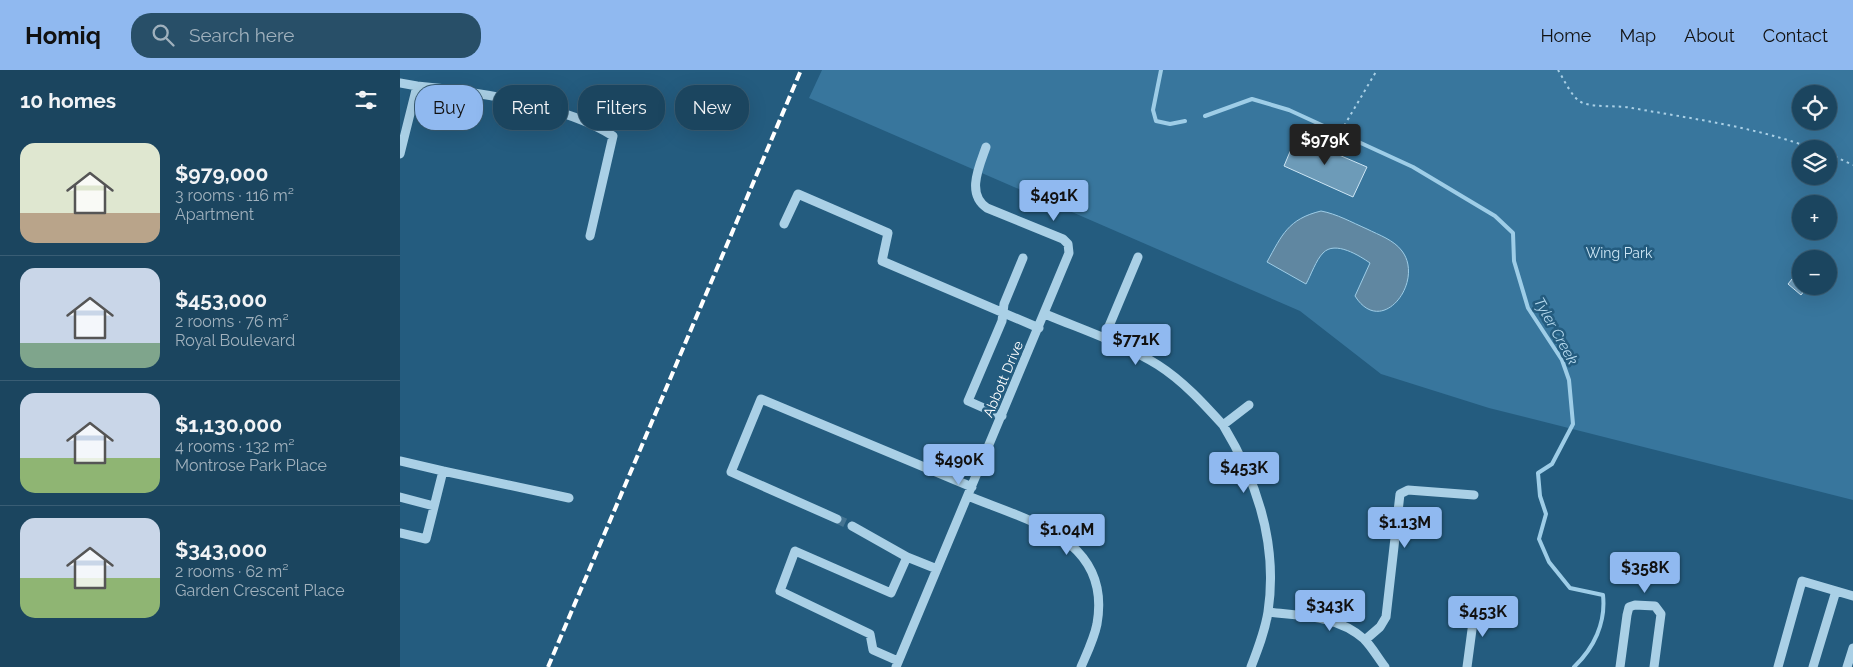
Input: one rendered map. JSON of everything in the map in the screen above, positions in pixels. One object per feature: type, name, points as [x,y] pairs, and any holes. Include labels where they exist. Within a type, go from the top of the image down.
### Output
[{"type":"street","points":[[400,83],[415,86]]},
{"type":"street","points":[[400,154],[415,94]]},
{"type":"street","points":[[483,95],[573,116],[597,126],[613,136],[590,236]]},
{"type":"street","name":"Abbott Drive","points":[[897,664],[1067,262],[1069,253],[1068,244],[1059,237],[987,208],[980,202],[975,186],[986,147]]},
{"type":"street","points":[[784,224],[798,194],[888,233],[882,261],[1039,328]]},
{"type":"street","points":[[1104,338],[1138,257]]},
{"type":"street","points":[[1002,416],[968,401],[1002,321],[1002,312],[1023,258]]},
{"type":"street","points":[[1045,314],[1104,338],[1159,366],[1191,391],[1223,425],[1250,475],[1260,506],[1270,562],[1268,612],[1251,667]]},
{"type":"street","points":[[837,519],[731,472],[761,398],[970,492],[1061,536],[1078,550],[1086,560],[1096,582],[1099,611],[1092,640],[1081,667]]},
{"type":"street","points":[[1223,425],[1249,405]]},
{"type":"street","points":[[400,461],[569,498]]},
{"type":"street","points":[[400,533],[426,539],[443,471]]},
{"type":"street","points":[[1365,640],[1380,627],[1386,616],[1400,494],[1408,490],[1474,495]]},
{"type":"street","points":[[400,497],[434,506]]},
{"type":"street","points":[[852,526],[907,557],[937,569]]},
{"type":"street","points":[[897,664],[873,650],[870,634],[780,591],[796,551],[891,593],[907,557]]},
{"type":"street","points":[[1778,667],[1802,581],[1853,596]]},
{"type":"street","points":[[1813,667],[1836,591]]},
{"type":"street","points":[[1620,667],[1627,615],[1629,608],[1635,605],[1655,606],[1662,614],[1654,667]]},
{"type":"street","points":[[1467,667],[1475,607]]},
{"type":"street","points":[[1268,612],[1334,621],[1352,630],[1365,640],[1386,667]]},
{"type":"street","points":[[1847,667],[1853,648]]},
{"type":"path","points":[[1334,148],[1344,126],[1377,70]]},
{"type":"path","points":[[1558,70],[1575,97],[1583,103],[1626,107],[1723,124],[1781,136],[1792,140]]},
{"type":"path","points":[[1837,158],[1853,165]]},
{"type":"green space","name":"Wing Park","points":[[822,70],[1853,70],[1853,500],[1489,408],[1381,374],[1300,311],[809,98]]},
{"type":"shaded area","points":[[1321,211],[1338,216],[1381,236],[1391,241],[1402,251],[1408,263],[1408,277],[1404,290],[1397,301],[1388,309],[1377,311],[1366,308],[1355,296],[1370,263],[1347,250],[1334,248],[1328,249],[1323,253],[1306,284],[1267,262],[1287,229],[1310,214]]},
{"type":"building","points":[[1297,135],[1340,153],[1339,155],[1367,167],[1353,197],[1284,166]]},
{"type":"building","points":[[1792,279],[1792,287],[1788,284]]},
{"type":"waterway","name":"Tyler Creek","points":[[1161,70],[1153,110],[1156,121],[1170,124],[1185,121]]},
{"type":"waterway","name":"Tyler Creek","points":[[1205,116],[1252,99],[1289,110],[1413,167],[1495,216],[1513,233],[1514,261],[1528,308],[1562,360],[1569,380],[1573,424],[1552,464],[1538,473],[1540,496],[1546,514],[1539,539],[1549,562],[1570,588],[1603,595],[1603,615],[1597,634],[1587,652],[1574,667]]},
{"type":"tunnel","points":[[837,519],[852,526]]},
{"type":"railway","points":[[548,667],[801,70]]}]
